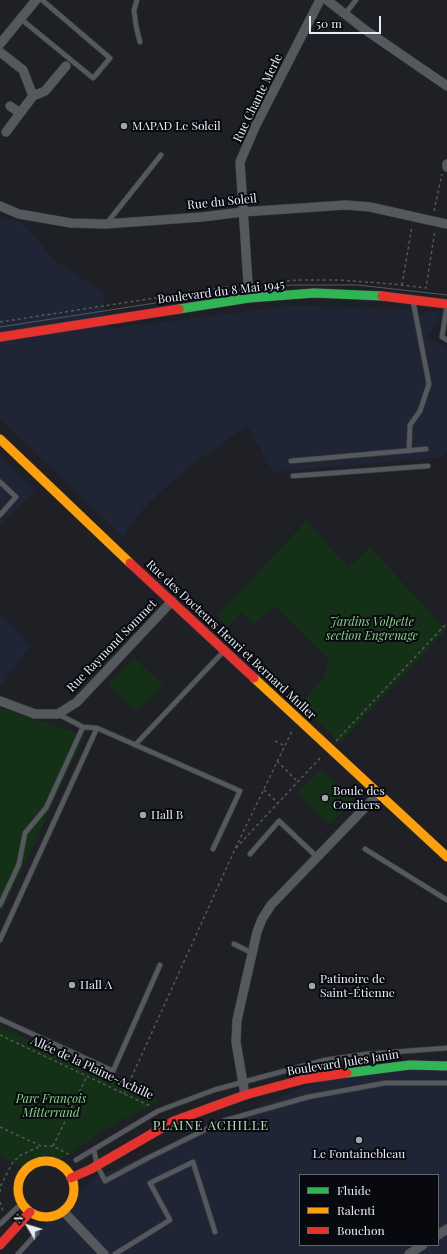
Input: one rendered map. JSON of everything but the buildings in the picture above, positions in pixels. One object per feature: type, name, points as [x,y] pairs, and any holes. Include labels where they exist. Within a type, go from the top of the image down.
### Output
[{"type":"main road","name":"Boulevard du 8 Mai 1945","points":[[0,337],[249,298],[314,293],[369,295],[447,304]]},
{"type":"main road","name":"Rue des Docteurs Henri et Bernard Muller","points":[[0,438],[172,601],[447,857]]},
{"type":"main road","name":"Boulevard Jules Janin","points":[[71,1178],[97,1165],[174,1121],[245,1095],[305,1079],[410,1065],[447,1066]]},
{"type":"main road","points":[[42,1162],[55,1163],[67,1171],[71,1178],[74,1187],[73,1196],[63,1211],[55,1216],[38,1216],[30,1212],[22,1203],[18,1195],[20,1177],[33,1164],[42,1162]]},
{"type":"main road","points":[[0,1245],[30,1212]]},
{"type":"street","points":[[1,40],[36,0]]},
{"type":"street","name":"Rue Chante Merle","points":[[249,298],[242,212],[240,162],[255,127],[320,0]]},
{"type":"street","points":[[327,0],[364,29],[447,86]]},
{"type":"street","points":[[0,52],[23,70],[33,96]]},
{"type":"street","points":[[6,132],[33,96],[45,91],[66,66]]},
{"type":"street","points":[[10,106],[20,113]]},
{"type":"street","name":"Rue du Soleil","points":[[0,206],[19,214],[71,223],[106,224],[202,217],[242,212],[346,205],[370,207],[447,224]]},
{"type":"street","name":"Rue Raymond Sommet","points":[[58,714],[77,702],[172,601]]},
{"type":"street","points":[[0,701],[35,714],[58,714]]},
{"type":"street","points":[[245,1095],[236,1042],[237,1020],[252,953],[262,919],[270,905],[379,793]]},
{"type":"street","points":[[63,1211],[104,1254]]},
{"type":"street","points":[[409,1254],[421,1246]]},
{"type":"lane","points":[[20,19],[93,78],[110,58],[42,0]]},
{"type":"lane","points":[[137,0],[134,10],[140,42]]},
{"type":"lane","points":[[345,14],[356,0]]},
{"type":"lane","points":[[106,224],[161,155]]},
{"type":"lane","points":[[409,451],[410,425],[420,411],[429,384],[413,299]]},
{"type":"lane","points":[[447,304],[442,337],[447,340]]},
{"type":"lane","points":[[291,461],[426,449]]},
{"type":"lane","points":[[293,476],[428,466]]},
{"type":"lane","points":[[0,482],[16,497],[0,515]]},
{"type":"lane","points":[[135,745],[225,650]]},
{"type":"lane","points":[[58,714],[83,727],[97,728],[240,792],[214,849]]},
{"type":"lane","points":[[0,905],[19,864],[26,833],[46,808],[83,727]]},
{"type":"lane","points":[[0,940],[97,728]]},
{"type":"lane","points":[[250,854],[279,821],[317,857]]},
{"type":"lane","points":[[365,849],[447,900]]},
{"type":"lane","points":[[234,944],[252,953]]},
{"type":"lane","points":[[0,1019],[113,1071],[160,965]]},
{"type":"lane","points":[[76,1160],[158,1111],[214,1090],[325,1060],[367,1054],[447,1048]]},
{"type":"lane","points":[[94,1150],[97,1165],[105,1181],[223,1121],[308,1097],[385,1083],[447,1083]]},
{"type":"lane","points":[[115,1254],[170,1220],[150,1183],[193,1162],[215,1232]]},
{"type":"lane","points":[[0,1224],[22,1203]]},
{"type":"lane","points":[[18,1254],[37,1233]]},
{"type":"path","points":[[426,288],[434,221],[442,174],[447,166]]},
{"type":"path","points":[[402,285],[414,216]]},
{"type":"path","points":[[235,849],[447,623]]},
{"type":"path","points":[[124,1094],[235,849],[298,719]]},
{"type":"path","points":[[275,741],[285,746]]},
{"type":"path","points":[[277,761],[298,782]]},
{"type":"path","points":[[264,790],[278,803]]},
{"type":"path","name":"Allée de la Plaine-Achille","points":[[0,1035],[155,1108],[158,1111]]},
{"type":"path","points":[[53,1146],[87,1076]]},
{"type":"path","points":[[0,1127],[41,1146],[53,1146],[66,1152],[76,1160]]},
{"type":"path","points":[[0,1192],[1,1185],[13,1162],[21,1156],[41,1146]]},
{"type":"path","points":[[0,1202],[5,1218]]},
{"type":"shaded area","points":[[0,216],[22,223],[57,262],[105,294],[103,301],[107,329],[290,306],[407,309],[411,314],[422,315],[426,311],[442,313],[428,337],[447,348],[447,450],[444,457],[273,472],[247,425],[193,463],[160,492],[137,516],[123,537],[0,419]]},
{"type":"shaded area","points":[[0,457],[35,490],[0,526]]},
{"type":"shaded area","points":[[0,615],[31,645],[0,687]]},
{"type":"shaded area","points":[[447,1064],[447,1254],[13,1254],[96,1177],[324,1078]]},
{"type":"green space","name":"Jardins Volpette section Engrenage","points":[[307,520],[348,568],[370,547],[446,630],[340,743],[300,705],[324,677],[328,659],[302,632],[276,606],[254,624],[241,612],[228,627],[217,616]]},
{"type":"green space","points":[[134,658],[163,685],[137,712],[108,685]]},
{"type":"green space","points":[[0,708],[85,735],[0,916]]},
{"type":"green space","name":"Boule des Cordiers","points":[[321,770],[353,801],[330,825],[297,794]]},
{"type":"green space","name":"Parc François Mitterrand","points":[[0,1026],[160,1101],[107,1128],[60,1160],[36,1159],[22,1167],[0,1156]]},
{"type":"tram line","points":[[0,327],[258,287],[295,285],[358,285],[447,295]]},
{"type":"traffic: fast","points":[[179,309],[249,298],[314,293],[382,296]]},
{"type":"traffic: fast","points":[[347,1073],[410,1065],[447,1066]]},
{"type":"traffic: slow","points":[[0,439],[130,563]]},
{"type":"traffic: slow","points":[[254,678],[447,857]]},
{"type":"traffic: slow","points":[[46,1161],[57,1163],[66,1169],[72,1178],[74,1189],[72,1200],[66,1209],[57,1215],[46,1217],[35,1215],[26,1209],[20,1200],[18,1189],[20,1178],[26,1169],[35,1163],[46,1161]]},
{"type":"traffic: jam","points":[[382,296],[447,304]]},
{"type":"traffic: jam","points":[[0,337],[179,309]]},
{"type":"traffic: jam","points":[[130,563],[254,678]]},
{"type":"traffic: jam","points":[[71,1178],[91,1169],[174,1121],[245,1095],[305,1079],[347,1073]]},
{"type":"traffic: jam","points":[[0,1245],[30,1212]]},
{"type":"place","name":"MAPAD Le Soleil","points":[[124,126]]},
{"type":"place","name":"Boule des Cordiers","points":[[325,798]]},
{"type":"place","name":"Hall B","points":[[143,815]]},
{"type":"place","name":"Hall A","points":[[72,985]]},
{"type":"place","name":"Patinoire de Saint-Étienne","points":[[312,986]]},
{"type":"place","name":"Le Fontainebleau","points":[[359,1140]]},
{"type":"district","name":"PLAINE ACHILLE","points":[[211,1126]]}]
